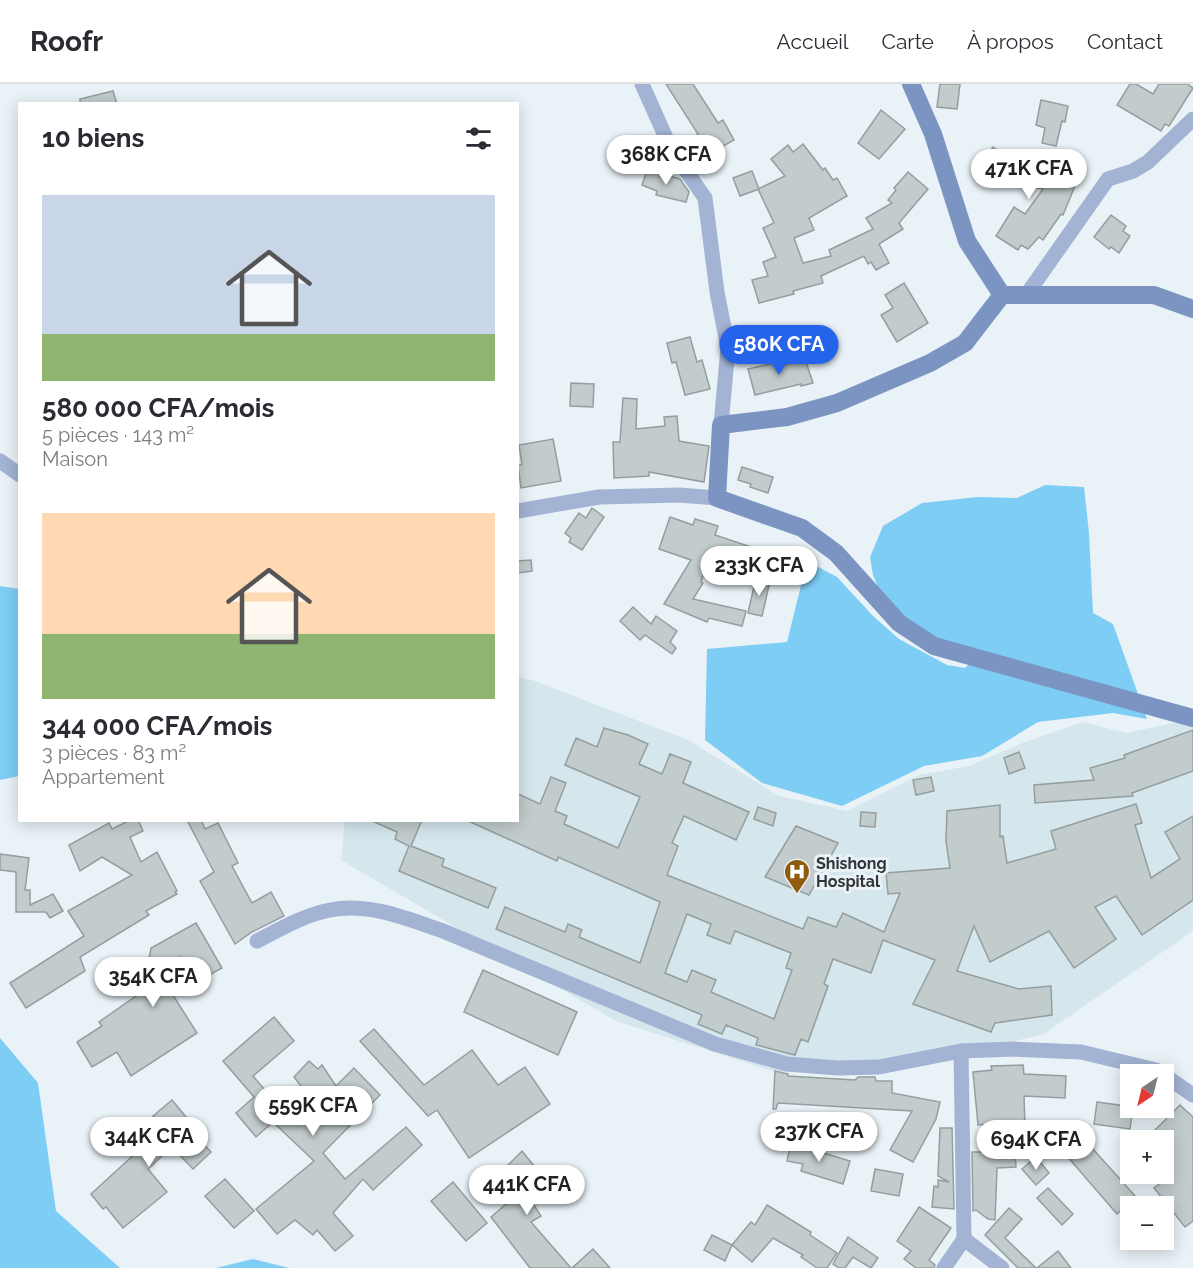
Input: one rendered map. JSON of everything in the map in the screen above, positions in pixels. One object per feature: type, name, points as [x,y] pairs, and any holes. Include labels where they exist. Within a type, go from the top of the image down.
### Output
[{"type":"street","points":[[642,84],[671,149],[705,198],[717,292],[728,348],[717,498]]},
{"type":"street","points":[[911,84],[933,134],[968,241],[1002,295]]},
{"type":"street","points":[[1027,294],[1108,179],[1133,171],[1148,162],[1193,119]]},
{"type":"street","points":[[721,425],[787,417],[837,402],[930,363],[965,343],[1002,295]]},
{"type":"street","points":[[1002,295],[1154,295],[1193,309]]},
{"type":"street","points":[[0,461],[18,474]]},
{"type":"street","points":[[519,512],[599,497],[679,495],[717,498],[802,528],[836,553],[899,623],[934,646],[1193,718]]},
{"type":"street","points":[[257,940],[306,917],[331,909],[363,908],[401,917],[443,931],[715,1044],[787,1064],[838,1068],[879,1067],[961,1051],[1013,1049],[1081,1052],[1131,1064]]},
{"type":"street","points":[[944,1268],[964,1239],[961,1051]]},
{"type":"street","points":[[1174,1082],[1193,1095]]},
{"type":"street","points":[[964,1239],[1002,1268]]},
{"type":"shaded area","points":[[1045,485],[1084,487],[1093,613],[1113,624],[1147,719],[1113,713],[1038,722],[982,756],[924,766],[842,806],[762,783],[705,740],[707,649],[787,642],[807,561],[837,577],[873,616],[899,639],[947,665],[965,668],[980,653],[927,638],[882,597],[873,575],[870,557],[883,526],[922,503],[978,497],[1017,498]]},
{"type":"shaded area","points":[[0,586],[18,589],[18,776],[0,780]]},
{"type":"shaded area","name":"Shishong Hospital","points":[[519,677],[535,681],[688,740],[779,796],[847,811],[919,775],[969,766],[1025,742],[1083,722],[1126,733],[1193,719],[1193,931],[1042,1035],[888,1067],[779,1073],[616,1021],[341,860],[345,822],[519,822]]},
{"type":"shaded area","points":[[0,1038],[38,1083],[56,1211],[120,1268],[0,1268]]},
{"type":"shaded area","points":[[253,1259],[289,1268],[216,1268]]},
{"type":"building","points":[[666,84],[693,84],[718,123],[723,120],[734,140],[704,157],[693,138],[698,134]]},
{"type":"building","points":[[940,84],[960,84],[957,109],[937,107]]},
{"type":"building","points":[[1130,84],[1136,84],[1153,94],[1159,84],[1187,84],[1193,88],[1169,126],[1165,124],[1161,131],[1117,105]]},
{"type":"building","points":[[113,91],[116,102],[80,102],[80,99]]},
{"type":"building","points":[[1041,100],[1068,106],[1056,146],[1042,143],[1045,128],[1036,125]]},
{"type":"building","points":[[881,110],[905,129],[879,159],[858,143]]},
{"type":"building","points":[[803,144],[833,180],[837,178],[847,196],[809,218],[814,230],[794,238],[803,263],[831,256],[829,250],[873,229],[866,218],[892,203],[888,200],[896,190],[894,188],[908,172],[928,189],[899,223],[903,229],[879,244],[889,263],[876,270],[871,262],[868,264],[864,256],[821,276],[823,283],[793,291],[794,294],[759,303],[752,280],[768,276],[763,262],[776,257],[763,228],[774,223],[758,189],[785,176],[771,159],[788,145],[793,152]]},
{"type":"building","points":[[993,147],[1022,167],[1042,171],[1075,186],[1063,215],[1061,214],[1043,240],[1039,237],[1028,249],[1021,245],[1018,250],[996,236],[1014,207],[1025,214],[1043,189],[994,179],[978,168]]},
{"type":"building","points":[[647,170],[680,179],[689,192],[686,202],[656,195],[657,191],[642,185]]},
{"type":"building","points":[[752,171],[759,189],[740,196],[733,178]]},
{"type":"building","points":[[1111,215],[1126,226],[1123,231],[1130,236],[1119,253],[1111,247],[1109,249],[1094,237]]},
{"type":"building","points":[[904,283],[928,323],[897,342],[881,315],[893,308],[885,295]]},
{"type":"building","points":[[690,337],[697,362],[702,360],[710,389],[685,395],[676,362],[672,363],[667,343]]},
{"type":"building","points":[[805,359],[813,383],[755,395],[748,369],[783,361],[784,365]]},
{"type":"building","points":[[571,383],[594,384],[593,407],[570,406]]},
{"type":"building","points":[[623,398],[637,399],[636,429],[665,426],[664,417],[677,416],[679,441],[709,446],[704,482],[649,472],[649,476],[614,478],[613,442],[620,442]]},
{"type":"building","points":[[553,439],[561,481],[521,488],[519,465],[522,465],[519,445]]},
{"type":"building","points":[[742,467],[773,477],[768,493],[738,480]]},
{"type":"building","points":[[592,508],[604,517],[582,550],[569,542],[571,538],[565,533],[579,513],[586,518]]},
{"type":"building","points":[[670,517],[693,525],[695,519],[718,526],[715,535],[751,547],[745,565],[710,552],[701,582],[703,583],[693,599],[746,611],[742,626],[709,618],[707,622],[664,604],[691,560],[659,549]]},
{"type":"building","points":[[531,560],[532,571],[519,573],[519,561]]},
{"type":"building","points":[[756,578],[770,581],[762,616],[748,613]]},
{"type":"building","points":[[633,607],[651,624],[656,616],[677,631],[670,642],[676,648],[672,654],[645,635],[640,640],[620,621]]},
{"type":"building","points":[[604,728],[628,735],[648,744],[639,764],[662,774],[670,754],[691,762],[683,783],[749,812],[736,840],[684,816],[672,843],[678,846],[667,875],[803,929],[808,917],[836,927],[843,913],[884,932],[900,893],[888,894],[886,873],[950,868],[946,841],[947,811],[1000,805],[1000,837],[1003,836],[1007,863],[1056,849],[1051,831],[1136,804],[1142,823],[1135,825],[1151,878],[1180,859],[1165,832],[1193,816],[1193,900],[1142,935],[1116,896],[1095,907],[1116,939],[1074,968],[1049,931],[990,962],[974,926],[957,971],[1019,989],[1051,986],[1052,1015],[995,1023],[991,1032],[913,1004],[935,960],[883,940],[871,973],[833,959],[824,984],[828,986],[808,1042],[801,1039],[795,1055],[756,1045],[758,1038],[726,1025],[722,1034],[698,1024],[702,1015],[496,929],[505,907],[565,932],[568,924],[582,930],[579,937],[640,963],[660,902],[558,857],[557,861],[470,822],[519,822],[519,794],[540,804],[551,777],[566,783],[555,811],[567,816],[564,824],[618,848],[640,797],[565,765],[576,738],[597,747]],"holes":[[[687,914],[711,924],[707,935],[730,944],[735,931],[791,953],[786,968],[792,970],[774,1019],[711,992],[716,980],[692,970],[687,982],[665,973]]]},
{"type":"building","points":[[1193,730],[1193,771],[1132,793],[1133,796],[1035,803],[1034,785],[1094,780],[1090,768],[1125,758],[1124,755]]},
{"type":"building","points":[[1019,752],[1025,768],[1009,774],[1004,758]]},
{"type":"building","points":[[931,777],[934,791],[916,795],[913,780]]},
{"type":"building","points":[[758,807],[776,813],[773,826],[754,819]]},
{"type":"building","points":[[861,812],[876,813],[875,827],[860,826]]},
{"type":"building","points":[[126,822],[139,822],[143,831],[130,837],[141,862],[157,852],[177,894],[146,911],[149,915],[80,957],[85,971],[26,1008],[10,983],[84,936],[68,911],[132,875],[102,857],[80,871],[69,845],[109,823],[112,829]]},
{"type":"building","points":[[188,822],[202,822],[205,829],[218,823],[238,863],[232,866],[252,903],[271,892],[284,916],[252,932],[235,944],[200,881],[214,872]]},
{"type":"building","points":[[374,822],[421,822],[411,846],[444,859],[442,866],[496,888],[488,908],[399,871],[409,846],[395,839],[397,832]]},
{"type":"building","points":[[796,826],[838,843],[809,895],[765,877]]},
{"type":"building","points":[[0,854],[29,858],[25,890],[30,890],[30,905],[53,894],[63,911],[50,918],[46,912],[16,912],[16,872],[0,870]]},
{"type":"building","points":[[196,923],[222,968],[195,983],[180,957],[157,970],[197,1033],[131,1076],[117,1052],[92,1067],[77,1042],[102,1026],[99,1022],[143,991],[151,948]]},
{"type":"building","points":[[483,970],[577,1012],[558,1055],[464,1012]]},
{"type":"building","points":[[274,1017],[294,1041],[253,1076],[293,1123],[313,1102],[294,1077],[309,1061],[318,1069],[322,1065],[336,1086],[354,1068],[380,1095],[323,1153],[345,1179],[406,1127],[422,1145],[373,1190],[363,1179],[333,1213],[353,1236],[335,1251],[317,1230],[313,1235],[295,1220],[277,1234],[256,1209],[314,1161],[273,1122],[256,1137],[236,1113],[254,1097],[223,1061]]},
{"type":"building","points":[[374,1029],[424,1085],[472,1050],[498,1085],[525,1067],[550,1104],[469,1158],[437,1110],[428,1116],[360,1041]]},
{"type":"building","points":[[1023,1065],[1024,1074],[1066,1076],[1065,1098],[1024,1096],[1025,1126],[1013,1127],[1016,1167],[997,1168],[995,1220],[988,1219],[976,1210],[973,1211],[972,1152],[991,1152],[991,1150],[1002,1149],[1001,1123],[978,1125],[973,1072],[992,1070],[991,1066]]},
{"type":"building","points":[[775,1071],[788,1074],[788,1076],[855,1080],[858,1077],[875,1077],[876,1081],[892,1081],[892,1093],[940,1102],[936,1119],[913,1162],[890,1150],[912,1111],[778,1103],[776,1109],[773,1109]]},
{"type":"building","points":[[172,1100],[186,1117],[181,1121],[211,1152],[193,1169],[172,1147],[148,1169],[167,1192],[123,1228],[106,1207],[103,1209],[91,1194],[163,1128],[153,1116]]},
{"type":"building","points":[[1097,1102],[1120,1105],[1120,1118],[1132,1118],[1130,1129],[1094,1124]]},
{"type":"building","points":[[1180,1105],[1193,1117],[1193,1221],[1185,1227],[1174,1213],[1174,1196],[1160,1196],[1154,1188],[1159,1184],[1174,1184],[1174,1130],[1155,1130],[1167,1118],[1174,1118],[1174,1111]]},
{"type":"building","points":[[940,1128],[952,1128],[954,1209],[932,1207],[934,1186],[938,1187],[938,1180],[949,1182],[938,1176]]},
{"type":"building","points":[[1084,1139],[1120,1179],[1120,1184],[1124,1184],[1135,1196],[1120,1196],[1120,1211],[1117,1214],[1066,1155]]},
{"type":"building","points":[[791,1143],[850,1161],[843,1184],[801,1171],[803,1164],[787,1161]]},
{"type":"building","points":[[522,1151],[552,1188],[533,1204],[541,1216],[531,1222],[571,1268],[530,1268],[491,1217],[521,1191],[502,1171]]},
{"type":"building","points":[[1036,1157],[1049,1173],[1036,1185],[1022,1169]]},
{"type":"building","points":[[875,1169],[903,1174],[899,1196],[871,1191]]},
{"type":"building","points":[[225,1179],[254,1211],[234,1228],[205,1196]]},
{"type":"building","points":[[453,1182],[487,1223],[466,1241],[431,1201]]},
{"type":"building","points":[[1048,1188],[1073,1214],[1062,1225],[1037,1198]]},
{"type":"building","points":[[767,1205],[811,1232],[810,1235],[837,1253],[827,1268],[817,1268],[801,1257],[803,1255],[773,1238],[752,1262],[732,1245],[751,1222],[755,1225]]},
{"type":"building","points":[[919,1207],[951,1228],[929,1260],[935,1265],[934,1268],[916,1268],[904,1259],[911,1251],[897,1241]]},
{"type":"building","points":[[1009,1208],[1022,1219],[1005,1238],[1036,1268],[1018,1268],[985,1235]]},
{"type":"building","points":[[712,1235],[732,1245],[725,1261],[704,1250]]},
{"type":"building","points":[[848,1237],[878,1258],[871,1268],[853,1257],[845,1268],[839,1268],[833,1264]]},
{"type":"building","points":[[593,1249],[610,1268],[572,1268]]},
{"type":"building","points":[[1058,1251],[1071,1268],[1037,1268]]},
{"type":"place","name":"Shishong Hospital","points":[[797,895]]}]
